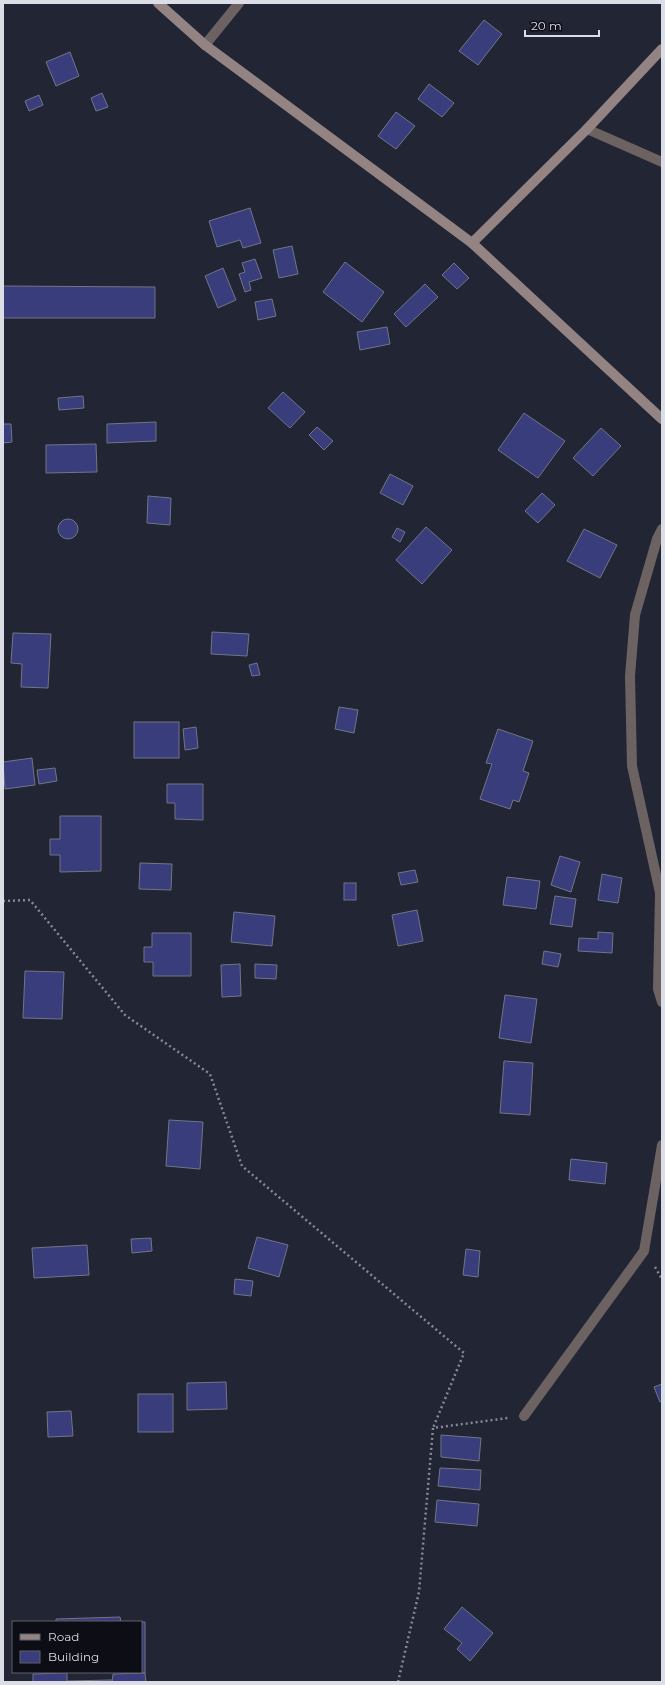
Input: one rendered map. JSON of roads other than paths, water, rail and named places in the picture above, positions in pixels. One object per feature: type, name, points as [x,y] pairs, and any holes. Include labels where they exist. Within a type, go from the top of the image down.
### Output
[{"type":"street","points":[[158,3],[205,45],[472,243],[662,419]]},
{"type":"street","points":[[205,45],[239,3]]},
{"type":"street","points":[[472,243],[587,129],[662,49]]},
{"type":"street","points":[[587,129],[662,162]]},
{"type":"street","points":[[662,529],[657,539],[635,615],[630,676],[632,766],[660,893],[658,989],[662,1002]]},
{"type":"street","points":[[524,1416],[644,1251],[662,1145]]}]
